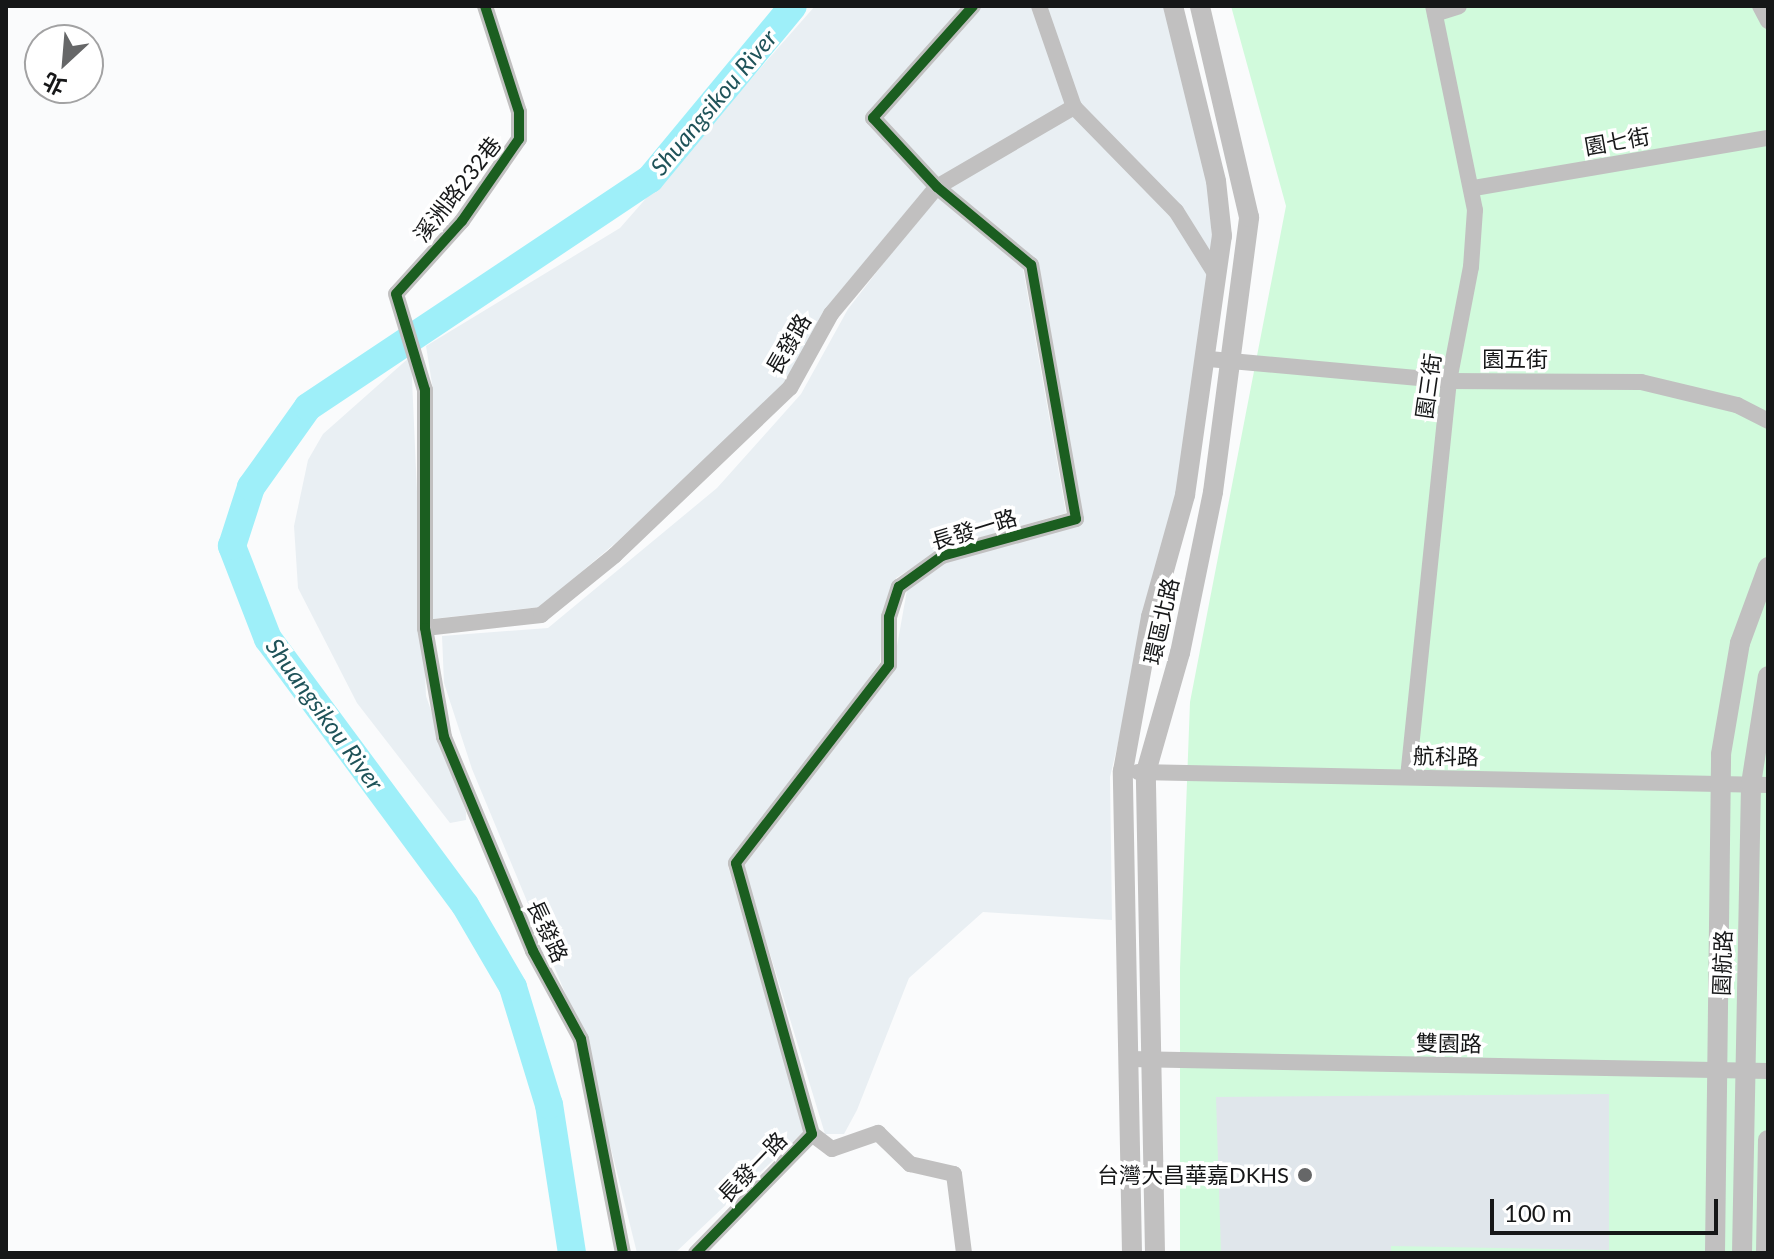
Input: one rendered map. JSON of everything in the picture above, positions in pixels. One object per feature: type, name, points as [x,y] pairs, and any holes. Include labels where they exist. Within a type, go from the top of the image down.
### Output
[{"type":"street","name":"溪洲路232巷","points":[[425,628],[425,390],[418,358],[396,294],[462,221],[519,139],[519,112],[485,6]]},
{"type":"street","name":"長發一路","points":[[696,1253],[812,1134],[736,863],[889,665],[889,617],[899,587],[942,556],[1076,519],[1031,265],[937,187],[873,118],[973,6]]},
{"type":"street","points":[[1039,6],[1074,107],[1176,211],[1216,275]]},
{"type":"street","name":"環區北路","points":[[1132,1253],[1123,771],[1209,359],[1222,236],[1216,181],[1173,6]]},
{"type":"street","name":"環區北路","points":[[1155,1253],[1146,772],[1200,560],[1234,357],[1249,217],[1200,6]]},
{"type":"street","points":[[1434,10],[1459,6]]},
{"type":"street","points":[[1760,6],[1768,21]]},
{"type":"street","name":"園三街","points":[[1408,777],[1449,381],[1471,267],[1474,188],[1434,10]]},
{"type":"street","name":"長發路","points":[[623,1253],[581,1039],[533,951],[444,737],[425,628],[541,615],[615,555],[790,388],[831,314],[937,187],[1074,107]]},
{"type":"street","name":"園七街","points":[[1474,188],[1768,138]]},
{"type":"street","name":"園五街","points":[[1209,359],[1234,357],[1449,381],[1641,382],[1737,405],[1768,421]]},
{"type":"street","points":[[1715,1253],[1721,784],[1730,687],[1768,567]]},
{"type":"street","name":"園航路","points":[[1742,1253],[1743,1071],[1768,676]]},
{"type":"street","name":"航科路","points":[[1123,771],[1759,785]]},
{"type":"street","name":"雙園路","points":[[1129,1059],[1768,1071]]},
{"type":"street","points":[[812,1134],[822,1147],[832,1149],[878,1133],[910,1164],[954,1174],[964,1253]]},
{"type":"street","points":[[1766,1253],[1768,1140]]},
{"type":"shaded area","points":[[815,6],[967,6],[866,118],[931,187],[826,311],[782,386],[619,540],[540,607],[432,619],[433,390],[426,346],[620,228]]},
{"type":"shaded area","points":[[978,6],[1036,6],[1071,106],[939,186],[878,117]]},
{"type":"shaded area","points":[[1044,6],[1166,6],[1208,176],[1213,256],[1078,105]]},
{"type":"shaded area","points":[[1074,111],[1174,212],[1211,277],[1176,499],[1110,777],[1112,920],[983,912],[909,978],[857,1110],[844,1134],[825,1134],[743,865],[892,674],[907,590],[946,562],[1081,525],[1033,263],[944,187]]},
{"type":"shaded area","points":[[938,193],[1023,269],[1066,513],[943,548],[896,578],[883,611],[880,663],[728,866],[804,1131],[675,1253],[637,1253],[583,1036],[472,769],[444,683],[442,636],[548,628],[717,488],[801,394],[848,309]]},
{"type":"shaded area","points":[[411,356],[426,696],[466,812],[466,820],[450,823],[357,703],[298,588],[294,526],[308,460],[323,434]]},
{"type":"green space","points":[[1231,6],[1768,6],[1768,1253],[1180,1253],[1180,968],[1190,702],[1286,206]]},
{"type":"building","points":[[1609,1094],[1609,1250],[1391,1246],[1391,1253],[1221,1253],[1216,1097]]},
{"type":"waterway","name":"Shuangsikou River","points":[[572,1253],[549,1105],[513,987],[465,905],[268,639],[232,546],[251,487],[308,407],[650,179],[793,6]]},
{"type":"cycle path","points":[[485,6],[519,112],[519,139],[462,221],[396,294],[425,390],[425,628],[444,737],[533,951],[581,1039],[623,1253]]},
{"type":"cycle path","points":[[696,1253],[812,1134],[736,863],[889,665],[889,617],[899,587],[942,556],[1076,519],[1031,265],[937,187],[873,118],[973,6]]},
{"type":"place","name":"台灣大昌華嘉DKHS","points":[[1305,1175]]}]
